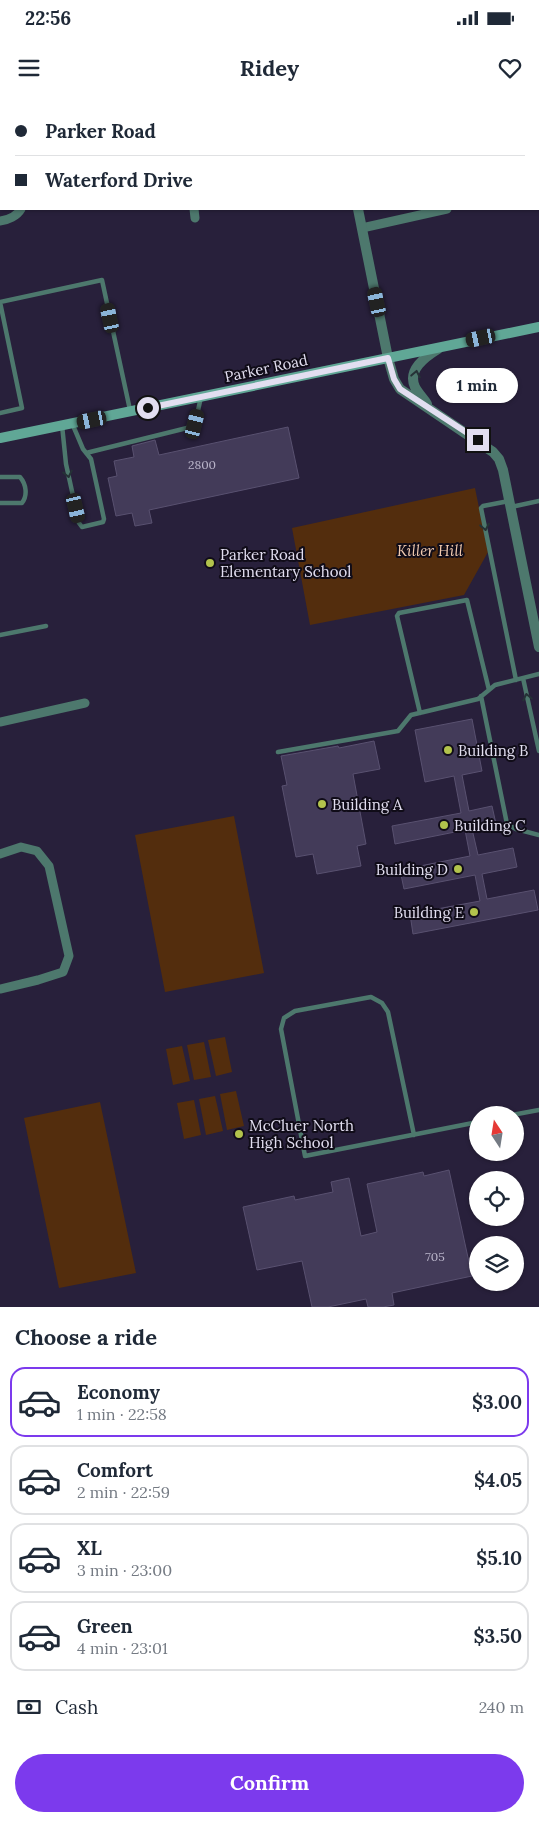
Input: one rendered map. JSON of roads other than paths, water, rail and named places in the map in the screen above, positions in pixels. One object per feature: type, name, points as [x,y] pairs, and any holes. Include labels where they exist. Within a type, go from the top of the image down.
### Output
[{"type":"main road","name":"Parker Road","points":[[0,438],[539,326]]},
{"type":"street","points":[[0,222],[8,220],[20,210]]},
{"type":"street","points":[[358,210],[388,358],[394,379],[400,389],[493,452],[502,465],[539,647]]},
{"type":"street","points":[[362,228],[443,210]]},
{"type":"street","points":[[431,409],[414,386],[414,374],[418,364],[443,346]]},
{"type":"street","points":[[0,722],[85,703]]},
{"type":"street","points":[[0,854],[21,847],[37,851],[49,866],[69,956],[63,972],[0,989]]},
{"type":"lane","points":[[0,413],[22,408],[0,302],[102,280],[130,412]]},
{"type":"lane","points":[[86,452],[194,426],[201,397]]},
{"type":"lane","points":[[67,424],[90,458],[104,519],[102,522],[82,527],[79,523],[66,464],[67,424]]},
{"type":"lane","points":[[0,476],[20,477],[25,483],[26,499],[22,503],[0,503]]},
{"type":"lane","points":[[516,680],[481,508],[483,506],[539,501]]},
{"type":"lane","points":[[420,713],[397,616],[399,613],[467,600],[490,690]]},
{"type":"lane","points":[[0,635],[46,626]]},
{"type":"lane","points":[[278,752],[398,731],[411,715],[478,699],[495,685],[539,674]]},
{"type":"lane","points":[[523,678],[539,751]]},
{"type":"lane","points":[[481,696],[507,824],[516,829],[539,835]]},
{"type":"lane","points":[[414,1135],[388,1012],[382,1003],[371,997],[295,1011],[284,1018],[281,1029],[305,1156],[414,1135],[469,1124]]},
{"type":"lane","points":[[524,1113],[539,1110]]},
{"type":"place","name":"Parker Road Elementary School","points":[[210,563]]},
{"type":"place","name":"Building B","points":[[448,750]]},
{"type":"place","name":"Building A","points":[[322,804]]},
{"type":"place","name":"Building C","points":[[444,825]]},
{"type":"place","name":"Building D","points":[[458,869]]},
{"type":"place","name":"Building E","points":[[474,912]]},
{"type":"place","name":"McCluer North High School","points":[[239,1134]]},
{"type":"park label","name":"Killer Hill","points":[[430,550]]}]
